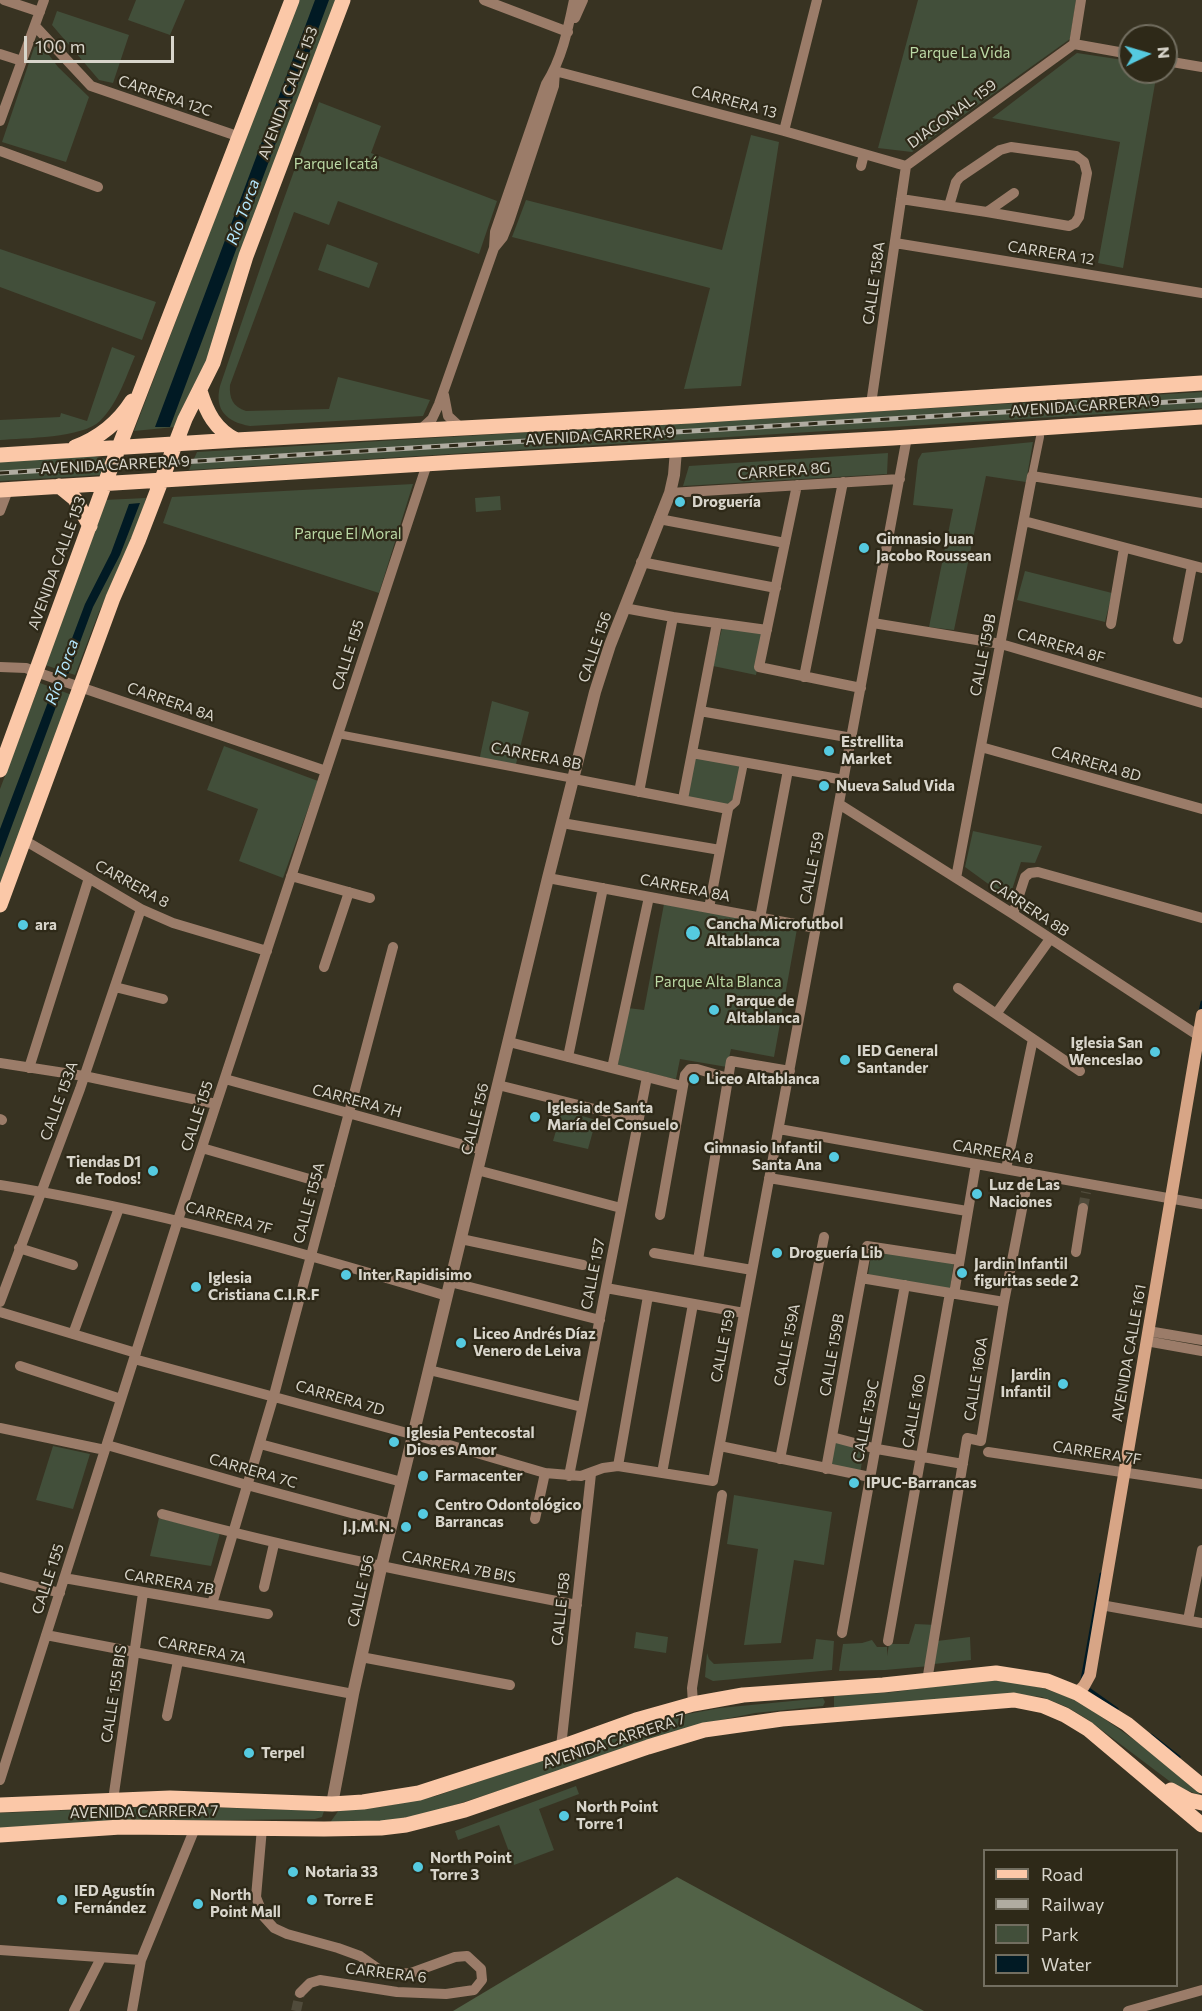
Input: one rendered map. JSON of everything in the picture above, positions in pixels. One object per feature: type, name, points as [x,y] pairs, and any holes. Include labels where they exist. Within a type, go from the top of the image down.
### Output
[{"type":"main road","name":"AVENIDA CALLE 153","points":[[0,770],[4,749],[30,688],[43,674],[105,483],[292,0]]},
{"type":"main road","name":"AVENIDA CALLE 153","points":[[0,905],[75,685],[135,550],[157,480],[171,445],[213,363],[246,256],[343,0]]},
{"type":"main road","points":[[63,452],[91,441],[110,428],[123,414],[149,373]]},
{"type":"main road","name":"AVENIDA CARRERA 9","points":[[0,455],[690,416],[1202,383]]},
{"type":"main road","points":[[200,392],[214,423],[225,434],[236,440]]},
{"type":"main road","name":"AVENIDA CARRERA 9","points":[[4,490],[908,437],[1202,417]]},
{"type":"main road","points":[[59,486],[75,499],[90,526]]},
{"type":"main road","name":"AVENIDA CALLE 161","points":[[1077,1693],[1084,1686],[1089,1675],[1202,1015]]},
{"type":"main road","name":"AVENIDA CARRERA 7","points":[[0,1805],[170,1798],[332,1804],[363,1802],[419,1793],[636,1720],[693,1704],[743,1695],[927,1681],[996,1673],[1047,1681],[1077,1693],[1127,1724],[1202,1786]]},
{"type":"main road","points":[[794,1719],[817,1713],[827,1707],[829,1704],[826,1694],[817,1690]]},
{"type":"main road","name":"AVENIDA CARRERA 7","points":[[0,1835],[121,1827],[381,1828],[424,1821],[465,1809],[704,1730],[794,1719],[1014,1700],[1028,1702],[1065,1715],[1088,1729],[1202,1826]]},
{"type":"main road","points":[[1142,1773],[1183,1797],[1202,1803]]},
{"type":"main road","points":[[280,1828],[321,1822],[331,1812],[332,1804]]},
{"type":"street","points":[[4,0],[40,12]]},
{"type":"street","points":[[0,121],[44,0]]},
{"type":"street","points":[[484,0],[568,32]]},
{"type":"street","points":[[568,32],[574,0]]},
{"type":"street","points":[[420,430],[433,417],[444,392],[494,248],[495,232],[546,84],[555,70],[568,32],[584,0]]},
{"type":"street","points":[[784,131],[817,0]]},
{"type":"street","points":[[1081,0],[1074,44],[1118,52]]},
{"type":"street","name":"CARRERA 12C","points":[[35,26],[91,86],[240,137]]},
{"type":"street","name":"DIAGONAL 159","points":[[906,166],[1074,44]]},
{"type":"street","points":[[0,54],[22,61]]},
{"type":"street","points":[[1178,63],[1202,67]]},
{"type":"street","name":"CARRERA 13","points":[[555,70],[906,166]]},
{"type":"street","points":[[901,198],[949,207],[1069,226],[1075,223],[1079,216],[1087,174],[1084,162],[1076,156],[1011,147],[1000,150],[960,177],[956,182],[949,207]]},
{"type":"street","points":[[0,151],[98,187]]},
{"type":"street","points":[[861,166],[864,154]]},
{"type":"street","name":"CALLE 158A","points":[[872,404],[906,166]]},
{"type":"street","points":[[987,212],[1014,193]]},
{"type":"street","name":"CARRERA 12","points":[[895,243],[1202,293]]},
{"type":"street","points":[[444,392],[444,403],[448,416],[461,428]]},
{"type":"street","name":"CALLE 159","points":[[713,1481],[908,437]]},
{"type":"street","name":"CALLE 159B","points":[[956,879],[1040,437]]},
{"type":"street","name":"CALLE 156","points":[[332,1804],[353,1694],[381,1568],[548,878],[602,668],[641,562],[670,493],[676,450]]},
{"type":"street","name":"CALLE 155","points":[[0,1780],[178,1220],[427,464]]},
{"type":"street","points":[[1032,476],[1202,503]]},
{"type":"street","name":"CARRERA 8G","points":[[670,493],[900,478]]},
{"type":"street","points":[[804,677],[843,482]]},
{"type":"street","points":[[797,485],[759,667],[861,688]]},
{"type":"street","points":[[0,511],[4,490]]},
{"type":"street","points":[[659,519],[785,543]]},
{"type":"street","points":[[1024,521],[1197,567],[1178,639]]},
{"type":"street","points":[[1111,624],[1124,548]]},
{"type":"street","points":[[641,562],[776,588]]},
{"type":"street","points":[[624,608],[767,630]]},
{"type":"street","points":[[639,792],[674,617]]},
{"type":"street","points":[[683,800],[717,623]]},
{"type":"street","name":"CARRERA 8F","points":[[873,623],[1001,644],[1202,703]]},
{"type":"street","name":"CARRERA 8A","points":[[3,667],[43,674],[326,771]]},
{"type":"street","name":"CARRERA 8A","points":[[3,667],[21,674],[30,688]]},
{"type":"street","points":[[700,711],[852,738]]},
{"type":"street","name":"CARRERA 8B","points":[[338,734],[728,809]]},
{"type":"street","name":"CARRERA 8D","points":[[981,747],[1202,809]]},
{"type":"street","points":[[692,753],[844,780]]},
{"type":"street","points":[[709,908],[728,809],[736,802],[744,763]]},
{"type":"street","points":[[760,918],[788,770]]},
{"type":"street","name":"CARRERA 8B","points":[[839,804],[1013,914],[1200,1037]]},
{"type":"street","points":[[562,823],[720,850]]},
{"type":"street","name":"CARRERA 8","points":[[24,840],[141,909],[173,923],[267,951]]},
{"type":"street","points":[[1013,914],[1025,877],[1030,873],[1038,872],[1202,918]]},
{"type":"street","points":[[291,876],[370,898]]},
{"type":"street","points":[[29,1068],[89,878]]},
{"type":"street","name":"CARRERA 8A","points":[[548,878],[816,928]]},
{"type":"street","points":[[568,1057],[603,888]]},
{"type":"street","points":[[324,967],[349,892]]},
{"type":"street","points":[[612,1068],[649,897]]},
{"type":"street","name":"CALLE 153A","points":[[0,1302],[84,1076],[141,909]]},
{"type":"street","points":[[996,1014],[1050,939]]},
{"type":"street","name":"CALLE 155A","points":[[212,1605],[274,1395],[393,947]]},
{"type":"street","points":[[115,987],[163,999]]},
{"type":"street","points":[[958,988],[1080,1071]]},
{"type":"street","points":[[1006,1169],[1033,1039]]},
{"type":"street","points":[[508,1042],[682,1086]]},
{"type":"street","points":[[698,1260],[731,1061],[790,1071]]},
{"type":"street","points":[[0,1063],[84,1076],[216,1104]]},
{"type":"street","points":[[660,1215],[684,1075],[690,1069],[728,1078]]},
{"type":"street","name":"CALLE 157","points":[[569,1476],[647,1077]]},
{"type":"street","name":"CARRERA 7H","points":[[225,1079],[482,1150]]},
{"type":"street","points":[[498,1085],[639,1120]]},
{"type":"street","name":"CARRERA 8","points":[[779,1129],[1029,1173],[1087,1188],[1202,1204]]},
{"type":"street","points":[[202,1148],[330,1185]]},
{"type":"street","name":"CALLE 160","points":[[888,1641],[976,1164]]},
{"type":"street","points":[[477,1170],[621,1208]]},
{"type":"street","name":"CALLE 160A","points":[[927,1681],[967,1438],[981,1441],[1004,1302],[1029,1173]]},
{"type":"street","points":[[770,1178],[967,1211]]},
{"type":"street","name":"CARRERA 7F","points":[[0,1185],[40,1191],[178,1220],[447,1296]]},
{"type":"street","points":[[73,1334],[119,1208]]},
{"type":"street","points":[[1076,1252],[1083,1208]]},
{"type":"street","name":"CALLE 159A","points":[[780,1459],[824,1237]]},
{"type":"street","points":[[461,1239],[583,1264]]},
{"type":"street","name":"CALLE 159B","points":[[826,1469],[867,1246],[959,1260]]},
{"type":"street","points":[[19,1248],[73,1265]]},
{"type":"street","points":[[654,1253],[752,1270]]},
{"type":"street","points":[[861,1278],[1004,1302]]},
{"type":"street","points":[[450,1282],[600,1320]]},
{"type":"street","name":"CALLE 159C","points":[[842,1633],[905,1285]]},
{"type":"street","points":[[606,1288],[744,1313]]},
{"type":"street","points":[[618,1466],[648,1296]]},
{"type":"street","points":[[662,1473],[693,1304]]},
{"type":"street","name":"CARRERA 7D","points":[[0,1312],[135,1356],[545,1473],[569,1476],[591,1474],[603,1468],[618,1466],[713,1481]]},
{"type":"street","points":[[1147,1336],[1202,1340]]},
{"type":"street","points":[[1147,1336],[1202,1351]]},
{"type":"street","points":[[20,1366],[121,1399]]},
{"type":"street","points":[[429,1370],[582,1407]]},
{"type":"street","name":"CARRERA 7C","points":[[0,1428],[106,1447],[392,1524]]},
{"type":"street","points":[[832,1437],[877,1449],[963,1464]]},
{"type":"street","points":[[260,1444],[402,1482]]},
{"type":"street","points":[[720,1446],[870,1477]]},
{"type":"street","name":"CARRERA 7F","points":[[988,1452],[1202,1484]]},
{"type":"street","points":[[535,1519],[545,1473]]},
{"type":"street","name":"CALLE 158","points":[[561,1747],[591,1474]]},
{"type":"street","points":[[693,1704],[692,1688],[722,1495]]},
{"type":"street","name":"CARRERA 7B BIS","points":[[162,1514],[274,1544],[381,1568],[577,1605]]},
{"type":"street","points":[[264,1587],[274,1544]]},
{"type":"street","points":[[1188,1620],[1202,1550]]},
{"type":"street","points":[[0,1577],[60,1593]]},
{"type":"street","name":"CARRERA 7B","points":[[64,1578],[268,1614]]},
{"type":"street","name":"CALLE 155 BIS","points":[[113,1800],[144,1593]]},
{"type":"street","points":[[1101,1605],[1202,1623]]},
{"type":"street","name":"CARRERA 7A","points":[[46,1635],[353,1694]]},
{"type":"street","points":[[361,1657],[510,1684]]},
{"type":"street","points":[[167,1716],[178,1661]]},
{"type":"street","points":[[132,2011],[141,1960],[195,1828]]},
{"type":"street","name":"CARRERA 6","points":[[262,1828],[256,1897],[264,1917],[274,1928],[360,1956],[380,1970],[391,1974],[411,1973],[455,1957],[467,1956],[481,1969],[482,1980],[474,1990],[459,1993],[397,1992],[320,1980],[310,1983],[300,1993]]},
{"type":"street","points":[[0,1950],[141,1960]]},
{"type":"street","points":[[74,2011],[101,1958]]},
{"type":"street","points":[[1128,2011],[1202,1990]]},
{"type":"green space","points":[[136,0],[185,0],[170,35],[128,20]]},
{"type":"green space","points":[[298,0],[336,0],[207,361],[175,427],[134,431]]},
{"type":"green space","name":"Parque La Vida","points":[[918,0],[1076,0],[1070,39],[912,152],[878,148]]},
{"type":"green space","points":[[57,11],[129,35],[113,83],[99,80],[52,25]]},
{"type":"green space","points":[[37,39],[58,67],[89,97],[66,162],[2,142]]},
{"type":"green space","points":[[1077,53],[1118,59],[1118,84],[1155,84],[1123,268],[1098,263],[1120,142],[992,118]]},
{"type":"green space","name":"Parque Icatá","points":[[319,102],[381,126],[371,153],[497,201],[479,254],[338,201],[329,225],[294,212],[230,385],[231,398],[235,404],[246,411],[329,409],[338,377],[430,400],[423,416],[250,426],[224,414],[219,402],[220,386]]},
{"type":"green space","points":[[751,135],[779,142],[741,386],[684,389],[710,288],[512,237],[526,200],[722,250]]},
{"type":"green space","points":[[327,244],[378,263],[369,288],[318,270]]},
{"type":"green space","points":[[0,249],[156,302],[142,340],[0,287]]},
{"type":"green space","points":[[112,347],[135,356],[116,399],[100,421],[92,427],[67,434],[0,440],[0,420],[60,417],[61,413],[87,421]]},
{"type":"green space","points":[[1202,392],[1202,408],[189,470],[197,452]]},
{"type":"green space","points":[[1033,442],[1026,482],[986,476],[954,630],[929,627],[953,509],[913,505],[918,460],[922,453]]},
{"type":"green space","points":[[888,453],[887,474],[683,486],[689,466]]},
{"type":"green space","points":[[93,456],[105,459],[105,467],[101,475],[0,481],[0,462]]},
{"type":"green space","name":"Parque El Moral","points":[[413,484],[379,593],[163,523],[172,497]]},
{"type":"green space","points":[[500,496],[501,510],[476,512],[475,498]]},
{"type":"green space","points":[[146,498],[136,533],[99,612],[75,675],[45,665],[104,500]]},
{"type":"green space","points":[[1025,571],[1112,593],[1105,622],[1017,600]]},
{"type":"green space","points":[[722,628],[763,633],[756,675],[713,666]]},
{"type":"green space","points":[[40,683],[72,695],[0,892],[0,789]]},
{"type":"green space","points":[[492,701],[529,712],[515,768],[479,761]]},
{"type":"green space","points":[[224,746],[318,781],[283,878],[239,861],[258,809],[207,790]]},
{"type":"green space","points":[[692,753],[744,763],[736,802],[728,809],[683,799]]},
{"type":"green space","points":[[973,831],[1042,846],[1035,863],[1021,862],[1009,899],[965,867]]},
{"type":"green space","name":"Parque Alta Blanca","points":[[664,904],[797,929],[774,1057],[731,1049],[727,1067],[680,1059],[676,1079],[617,1068],[628,1008],[644,1010]]},
{"type":"green space","points":[[562,1110],[596,1120],[588,1149],[553,1141]]},
{"type":"green space","points":[[872,1249],[954,1260],[950,1289],[868,1275]]},
{"type":"green space","points":[[834,1441],[865,1446],[860,1473],[830,1469]]},
{"type":"green space","points":[[53,1446],[90,1454],[73,1509],[36,1500]]},
{"type":"green space","points":[[734,1495],[832,1512],[824,1565],[794,1560],[781,1643],[744,1645],[758,1549],[727,1544]]},
{"type":"green space","points":[[159,1518],[220,1533],[211,1566],[150,1556]]},
{"type":"green space","points":[[915,1624],[937,1625],[930,1666],[839,1671],[843,1644],[872,1640],[877,1647],[887,1647],[887,1656],[889,1644],[909,1644]]},
{"type":"green space","points":[[636,1632],[668,1637],[666,1653],[634,1648]]},
{"type":"green space","points":[[970,1637],[971,1660],[934,1664],[937,1641]]},
{"type":"green space","points":[[816,1639],[834,1641],[832,1670],[713,1681],[705,1677],[707,1653],[714,1664],[813,1659]]},
{"type":"green space","points":[[1003,1680],[1043,1688],[1079,1701],[1146,1748],[1202,1796],[1176,1786],[1087,1719],[1067,1707],[1042,1697],[1012,1694],[834,1709],[834,1696]]},
{"type":"green space","points":[[823,1698],[825,1702],[823,1706],[755,1713],[711,1722],[430,1813],[388,1821],[329,1824],[339,1810],[381,1807],[436,1796],[661,1719],[720,1708]]},
{"type":"green space","points":[[576,1786],[579,1794],[539,1809],[554,1850],[514,1865],[499,1825],[458,1840],[455,1831]]},
{"type":"green space","points":[[171,1806],[324,1811],[322,1817],[315,1819],[145,1821],[0,1828],[0,1813]]},
{"type":"green space","points":[[677,1877],[924,2011],[453,2011]]},
{"type":"water","name":"Río Torca","points":[[315,0],[329,0],[170,427],[155,427]]},
{"type":"water","name":"Río Torca","points":[[140,503],[120,555],[93,607],[0,858],[0,829],[85,604],[111,553],[129,504]]},
{"type":"waterway","points":[[1200,1012],[1202,1002]]},
{"type":"waterway","points":[[1082,1680],[1101,1574]]},
{"type":"waterway","points":[[1086,1687],[1117,1709]]},
{"type":"waterway","points":[[1151,1735],[1179,1757]]},
{"type":"tunnel","points":[[1083,1208],[1086,1192]]},
{"type":"tunnel","points":[[296,2011],[300,1993]]},
{"type":"railway","points":[[0,473],[1202,400]]},
{"type":"place","name":"Droguería","points":[[680,502]]},
{"type":"place","name":"Gimnasio Juan Jacobo Roussean","points":[[864,548]]},
{"type":"place","name":"Estrellita Market","points":[[829,751]]},
{"type":"place","name":"Nueva Salud Vida","points":[[824,786]]},
{"type":"place","name":"ara","points":[[23,925]]},
{"type":"place","name":"Cancha Microfutbol Altablanca","points":[[693,933]]},
{"type":"place","name":"Parque de Altablanca","points":[[714,1010]]},
{"type":"place","name":"Iglesia San Wenceslao","points":[[1155,1052]]},
{"type":"place","name":"IED General Santander","points":[[845,1060]]},
{"type":"place","name":"Liceo Altablanca","points":[[694,1079]]},
{"type":"place","name":"Iglesia de Santa María del Consuelo","points":[[535,1117]]},
{"type":"place","name":"Gimnasio Infantil Santa Ana","points":[[834,1157]]},
{"type":"place","name":"Tiendas D1 de Todos!","points":[[153,1171]]},
{"type":"place","name":"Luz de Las Naciones","points":[[977,1194]]},
{"type":"place","name":"Droguería Lib","points":[[777,1253]]},
{"type":"place","name":"Jardin Infantil figuritas sede 2","points":[[962,1273]]},
{"type":"place","name":"Inter Rapidisimo","points":[[346,1275]]},
{"type":"place","name":"Iglesia Cristiana C.I.R.F","points":[[196,1287]]},
{"type":"place","name":"Liceo Andrés Díaz Venero de Leiva","points":[[461,1343]]},
{"type":"place","name":"Jardin Infantil","points":[[1063,1384]]},
{"type":"place","name":"Iglesia Pentecostal Dios es Amor","points":[[394,1442]]},
{"type":"place","name":"Farmacenter","points":[[423,1476]]},
{"type":"place","name":"IPUC-Barrancas","points":[[854,1483]]},
{"type":"place","name":"Centro Odontológico Barrancas","points":[[423,1514]]},
{"type":"place","name":"J.J.M.N.","points":[[406,1527]]},
{"type":"place","name":"Terpel","points":[[249,1753]]},
{"type":"place","name":"North Point Torre 1","points":[[564,1816]]},
{"type":"place","name":"North Point Torre 3","points":[[418,1867]]},
{"type":"place","name":"Notaria 33","points":[[293,1872]]},
{"type":"place","name":"IED Agustín Fernández","points":[[62,1900]]},
{"type":"place","name":"Torre E","points":[[312,1900]]},
{"type":"place","name":"North Point Mall","points":[[198,1904]]}]
